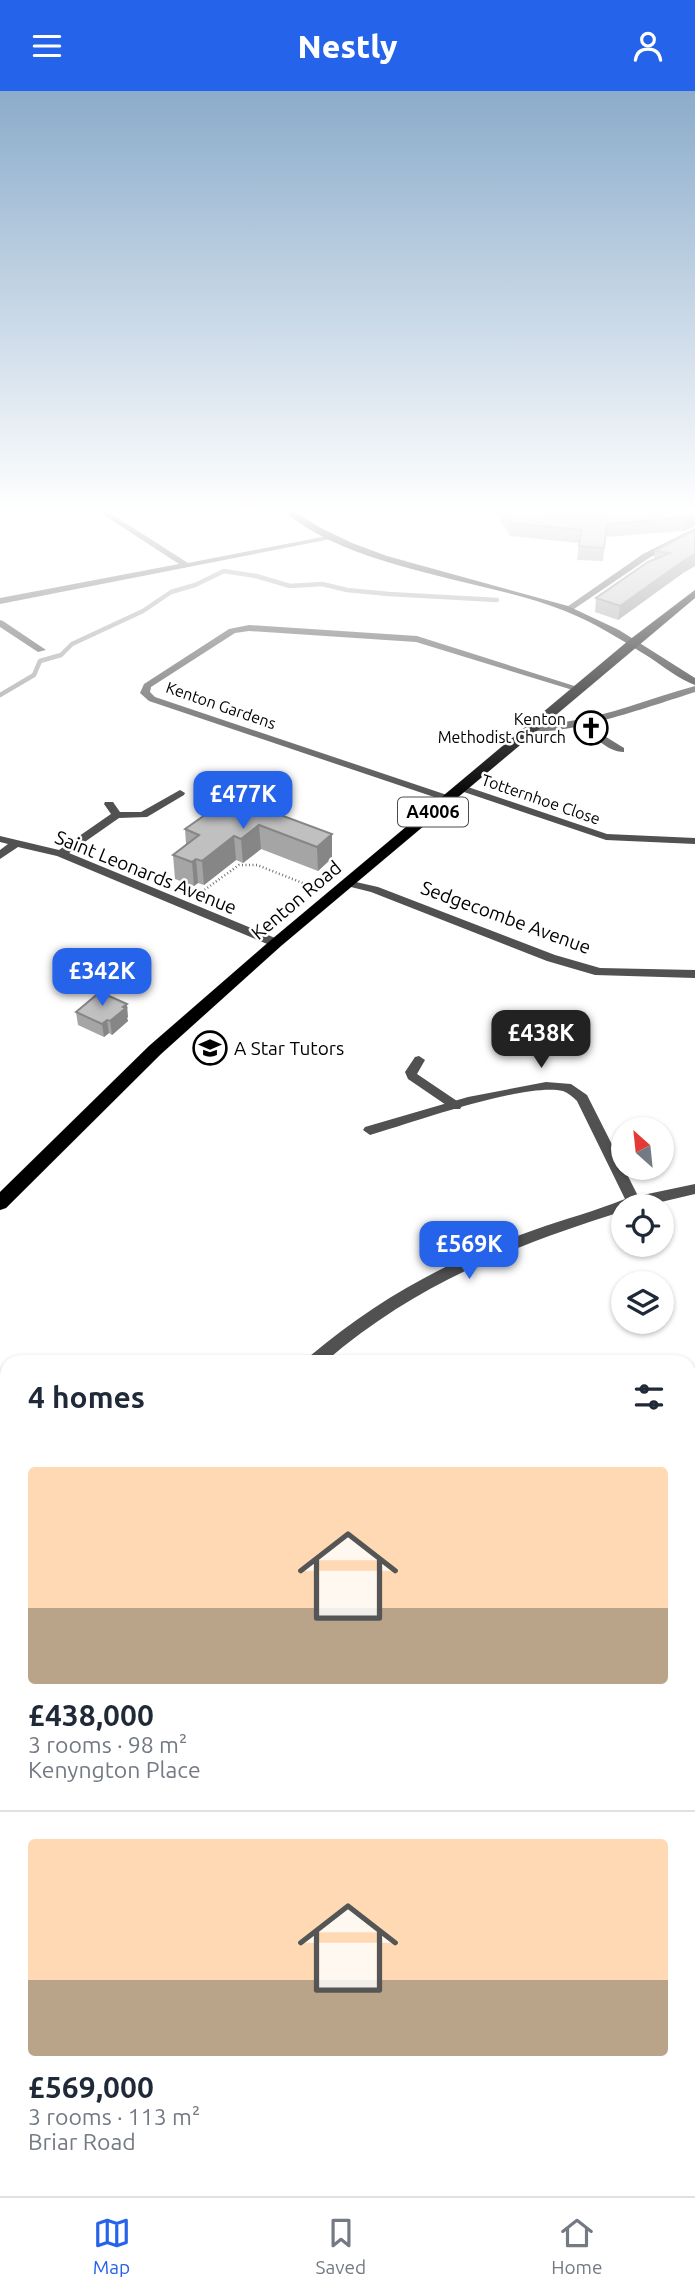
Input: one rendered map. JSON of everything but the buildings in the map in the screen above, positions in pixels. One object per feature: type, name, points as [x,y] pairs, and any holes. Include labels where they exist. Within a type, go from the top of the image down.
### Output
[{"type":"main road","name":"A4006","points":[[632,643],[678,606]]},
{"type":"main road","name":"Kenton Road","points":[[0,1203],[155,1050],[276,943],[632,643]]},
{"type":"street","points":[[559,606],[632,643],[695,682]]},
{"type":"street","points":[[0,623],[41,650]]},
{"type":"street","name":"Kenton Gardens","points":[[449,799],[152,699],[145,693],[147,686],[232,631],[249,628],[417,639],[579,689]]},
{"type":"street","points":[[532,727],[551,728],[583,721],[695,689]]},
{"type":"street","name":"Totternhoe Close","points":[[462,788],[606,837],[695,841]]},
{"type":"street","points":[[61,854],[117,815],[144,815],[180,793]]},
{"type":"street","points":[[109,804],[117,815]]},
{"type":"street","name":"Saint Leonards Avenue","points":[[0,839],[61,854],[276,943]]},
{"type":"street","points":[[0,856],[16,843]]},
{"type":"street","name":"Sedgecombe Avenue","points":[[347,883],[374,889],[551,958],[599,972],[695,974]]},
{"type":"street","points":[[370,1130],[518,1091],[550,1086],[567,1087],[582,1098],[622,1194]]},
{"type":"street","points":[[674,1194],[695,1189]]},
{"type":"street","points":[[322,1355],[403,1293],[528,1235],[611,1210]]},
{"type":"lane","points":[[568,609],[572,606]]},
{"type":"lane","points":[[583,721],[595,734],[621,751]]},
{"type":"lane","points":[[419,1060],[411,1072],[412,1076],[456,1106]]},
{"type":"path","points":[[184,905],[239,865],[257,865],[333,895]]},
{"type":"waterway","points":[[0,695],[34,675],[40,661],[61,655],[72,644],[150,606]]},
{"type":"place","name":"Kenton Methodist Church","points":[[591,728]]},
{"type":"place","name":"A Star Tutors","points":[[210,1048]]}]
